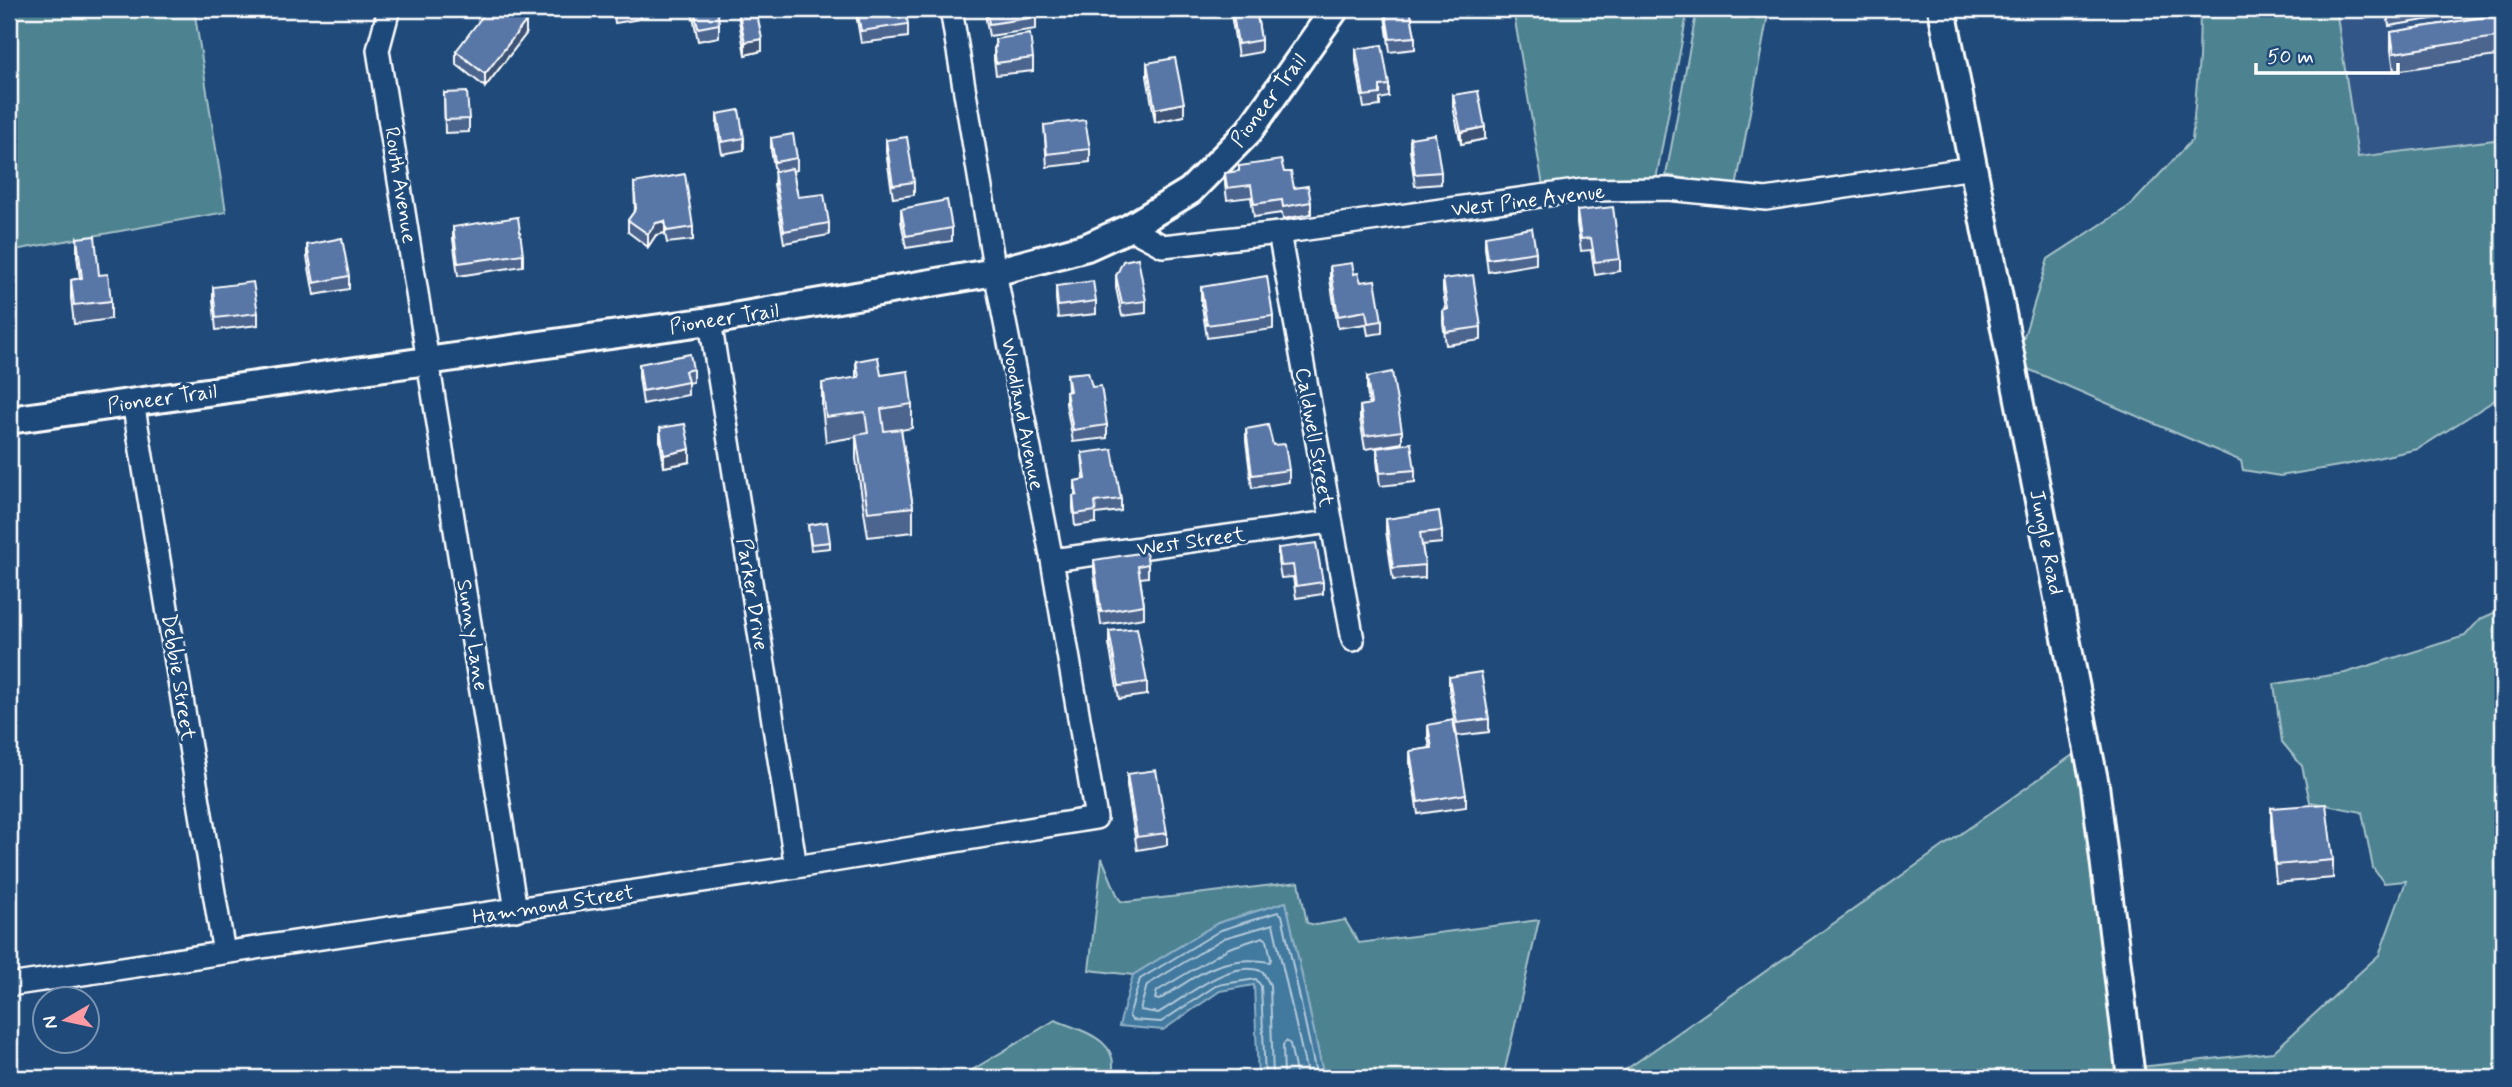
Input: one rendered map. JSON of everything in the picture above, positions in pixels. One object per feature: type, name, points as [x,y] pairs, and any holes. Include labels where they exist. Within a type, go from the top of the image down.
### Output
[{"type":"street","name":"Routh Avenue","points":[[388,9],[378,50],[430,361]]},
{"type":"street","name":"Woodland Avenue","points":[[951,9],[995,272],[1052,561],[1096,818]]},
{"type":"street","name":"Pioneer Trail","points":[[9,420],[710,321],[995,272],[1087,247],[1129,228],[1190,191],[1249,131],[1335,9]]},
{"type":"street","name":"Jungle Road","points":[[1942,9],[2095,785],[2131,1078]]},
{"type":"street","name":"West Pine Avenue","points":[[1129,228],[1163,246],[1279,233],[1583,190],[1668,189],[1766,199],[1973,168]]},
{"type":"street","name":"Caldwell Street","points":[[1279,233],[1353,640]]},
{"type":"street","name":"Parker Drive","points":[[710,321],[796,867]]},
{"type":"street","name":"Sunny Lane","points":[[430,361],[516,910]]},
{"type":"street","name":"Debbie Street","points":[[133,402],[224,953]]},
{"type":"street","name":"West Street","points":[[1052,561],[1330,522]]},
{"type":"street","name":"Hammond Street","points":[[9,985],[796,867],[1096,818]]},
{"type":"shaded area","points":[[2336,9],[2503,9],[2503,139],[2358,157]]},
{"type":"green space","points":[[9,9],[194,9],[226,212],[9,251]]},
{"type":"green space","points":[[1513,9],[1688,9],[1658,180],[1543,186]]},
{"type":"green space","points":[[1697,9],[1769,9],[1736,188],[1666,175]]},
{"type":"green space","points":[[2200,9],[2336,9],[2358,157],[2503,139],[2503,395],[2418,449],[2280,476],[2243,470],[2241,461],[2023,367],[2020,349],[2048,259],[2131,205],[2192,140]]},
{"type":"green space","points":[[2503,609],[2503,1078],[2142,1078],[2141,1067],[2273,1052],[2379,955],[2406,881],[2384,883],[2373,868],[2362,812],[2310,802],[2302,766],[2282,742],[2274,684],[2345,673],[2465,636],[2480,619]]},
{"type":"green space","points":[[2077,752],[2084,786],[2120,1078],[1614,1078]]},
{"type":"green space","points":[[1102,858],[1118,897],[1127,902],[1299,882],[1307,923],[1316,925],[1345,920],[1359,943],[1539,920],[1503,1078],[1324,1078],[1286,902],[1218,923],[1133,975],[1089,970]]},
{"type":"green space","points":[[1055,1020],[1088,1033],[1106,1046],[1113,1065],[1111,1078],[959,1078]]},
{"type":"water","points":[[1286,902],[1324,1078],[1258,1078],[1254,985],[1220,991],[1163,1030],[1119,1026],[1133,975],[1218,923]]},
{"type":"building","points":[[488,9],[509,9],[526,21],[485,74],[456,51]]},
{"type":"building","points":[[694,9],[717,9],[719,24],[698,28]]},
{"type":"building","points":[[738,9],[756,9],[762,39],[745,42]]},
{"type":"building","points":[[857,9],[905,9],[908,24],[861,31]]},
{"type":"building","points":[[987,9],[1035,9],[1036,17],[989,24]]},
{"type":"building","points":[[1232,9],[1256,9],[1261,40],[1238,44]]},
{"type":"building","points":[[1385,9],[1410,9],[1415,37],[1390,39]]},
{"type":"building","points":[[2503,14],[2503,36],[2394,53],[2391,32]]},
{"type":"building","points":[[1030,34],[1033,58],[996,63],[995,39]]},
{"type":"building","points":[[1382,45],[1389,85],[1380,86],[1380,94],[1364,96],[1356,49]]},
{"type":"building","points":[[1175,58],[1184,103],[1155,109],[1147,63]]},
{"type":"building","points":[[1478,91],[1485,127],[1461,132],[1453,95]]},
{"type":"building","points":[[467,92],[469,119],[445,120],[444,93]]},
{"type":"building","points":[[739,110],[744,138],[722,142],[717,114]]},
{"type":"building","points":[[1085,120],[1090,149],[1047,154],[1044,125]]},
{"type":"building","points":[[793,134],[797,158],[775,162],[771,138]]},
{"type":"building","points":[[1435,134],[1441,172],[1415,174],[1410,138]]},
{"type":"building","points":[[907,137],[914,182],[893,185],[886,140]]},
{"type":"building","points":[[1281,160],[1284,172],[1291,172],[1294,188],[1308,186],[1311,202],[1283,207],[1282,200],[1254,204],[1251,185],[1227,188],[1225,173],[1239,171],[1239,166]]},
{"type":"building","points":[[792,168],[798,197],[824,194],[829,223],[784,231],[774,172]]},
{"type":"building","points":[[685,174],[693,227],[667,231],[665,221],[656,223],[648,234],[628,220],[636,209],[634,183]]},
{"type":"building","points":[[947,200],[952,228],[906,236],[901,209]]},
{"type":"building","points":[[1613,207],[1620,259],[1595,262],[1591,238],[1581,239],[1577,211]]},
{"type":"building","points":[[518,217],[523,254],[458,263],[453,227]]},
{"type":"building","points":[[1532,228],[1536,252],[1488,259],[1485,236]]},
{"type":"building","points":[[95,236],[99,275],[108,274],[111,301],[74,305],[71,280],[82,278],[77,238]]},
{"type":"building","points":[[342,238],[349,276],[314,283],[307,245]]},
{"type":"building","points":[[1138,258],[1146,301],[1122,304],[1116,276],[1123,261]]},
{"type":"building","points":[[1352,263],[1354,274],[1358,273],[1361,282],[1375,280],[1382,321],[1368,323],[1366,311],[1338,316],[1330,266]]},
{"type":"building","points":[[1473,275],[1481,327],[1446,332],[1443,311],[1448,309],[1443,279]]},
{"type":"building","points":[[1267,276],[1273,316],[1207,325],[1201,287]]},
{"type":"building","points":[[1093,281],[1096,301],[1058,306],[1056,286]]},
{"type":"building","points":[[253,282],[258,313],[216,318],[213,287]]},
{"type":"building","points":[[690,354],[693,369],[685,371],[688,382],[643,391],[639,364]]},
{"type":"building","points":[[878,357],[881,375],[908,371],[912,404],[881,409],[884,431],[901,429],[913,507],[868,512],[856,435],[868,433],[865,412],[826,417],[822,383],[859,377],[856,361]]},
{"type":"building","points":[[1088,372],[1092,387],[1101,386],[1107,425],[1073,430],[1066,392],[1070,391],[1067,374]]},
{"type":"building","points":[[1392,372],[1402,431],[1365,436],[1360,406],[1371,404],[1367,377]]},
{"type":"building","points":[[685,424],[690,449],[664,455],[660,428]]},
{"type":"building","points":[[1268,425],[1273,445],[1285,444],[1289,470],[1252,475],[1246,429]]},
{"type":"building","points":[[1411,443],[1415,470],[1380,473],[1377,448]]},
{"type":"building","points":[[1112,449],[1121,499],[1095,502],[1096,511],[1075,514],[1075,481],[1086,479],[1082,453]]},
{"type":"building","points":[[1439,511],[1442,531],[1420,533],[1425,565],[1393,568],[1386,519]]},
{"type":"building","points":[[827,522],[830,542],[811,544],[808,525]]},
{"type":"building","points":[[1316,543],[1323,582],[1296,586],[1293,565],[1281,566],[1278,548]]},
{"type":"building","points":[[1146,552],[1148,564],[1138,566],[1144,605],[1101,612],[1094,560]]},
{"type":"building","points":[[1137,628],[1147,682],[1119,686],[1109,631]]},
{"type":"building","points":[[1481,672],[1489,719],[1457,723],[1449,677]]},
{"type":"building","points":[[1453,720],[1466,794],[1418,802],[1410,751],[1432,748],[1428,725]]},
{"type":"building","points":[[1156,770],[1167,833],[1137,837],[1127,774]]},
{"type":"building","points":[[2326,804],[2333,860],[2276,865],[2271,808]]}]
